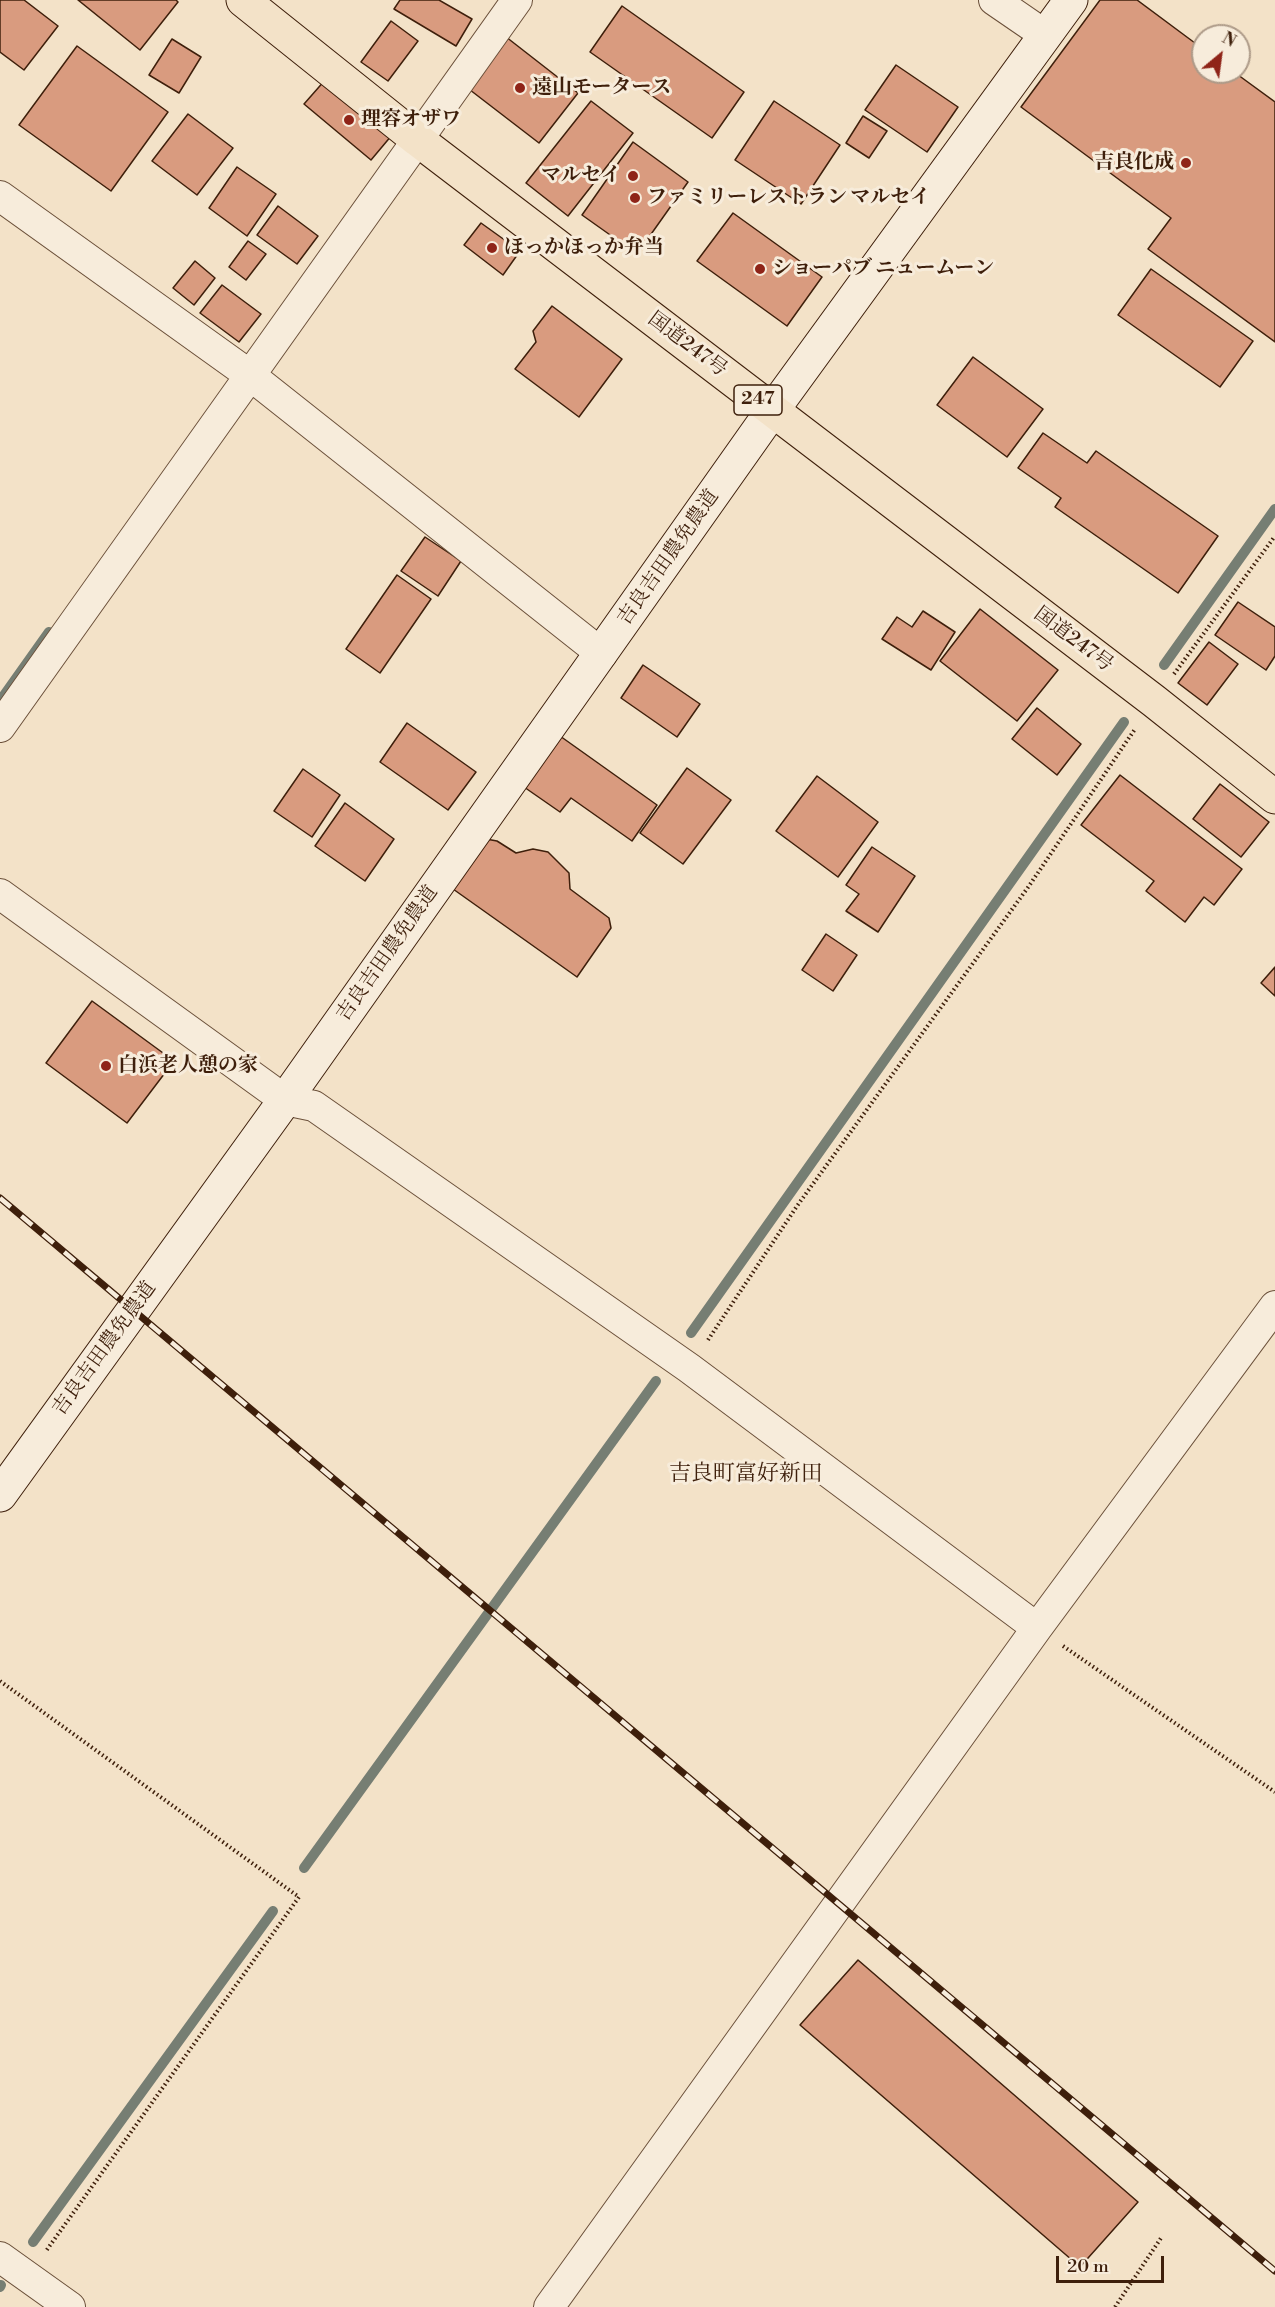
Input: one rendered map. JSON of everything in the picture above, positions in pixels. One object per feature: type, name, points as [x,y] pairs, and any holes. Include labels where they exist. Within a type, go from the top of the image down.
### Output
[{"type":"highway","name":"国道247号","points":[[243,0],[418,140],[1154,701],[1275,797]]},
{"type":"street","points":[[0,727],[517,0]]},
{"type":"street","points":[[994,0],[1045,35]]},
{"type":"street","name":"吉良吉田農免農道","points":[[285,1100],[772,411],[1071,0]]},
{"type":"street","points":[[0,196],[251,376],[602,654]]},
{"type":"street","points":[[0,894],[285,1100],[314,1106],[689,1368],[1037,1628]]},
{"type":"street","points":[[134,1309],[285,1100]]},
{"type":"street","points":[[549,2307],[1037,1628],[1275,1306]]},
{"type":"street","name":"吉良吉田農免農道","points":[[0,1495],[134,1309]]},
{"type":"street","points":[[0,2257],[70,2307]]},
{"type":"path","points":[[689,1368],[797,1206],[1029,885],[1154,701],[1275,536]]},
{"type":"path","points":[[1037,1628],[1275,1792]]},
{"type":"path","points":[[0,1681],[298,1897],[28,2277]]},
{"type":"path","points":[[1114,2307],[1161,2238]]},
{"type":"building","points":[[0,0],[24,0],[58,26],[24,70],[0,52]]},
{"type":"building","points":[[78,0],[176,0],[178,2],[140,50]]},
{"type":"building","points":[[400,0],[439,0],[472,19],[456,46],[394,9]]},
{"type":"building","name":"吉良化成","points":[[1100,0],[1137,0],[1191,40],[1191,84],[1250,84],[1275,102],[1275,342],[1148,249],[1171,218],[1021,107]]},
{"type":"building","points":[[622,6],[744,92],[712,138],[590,52]]},
{"type":"building","points":[[391,21],[418,41],[388,81],[361,62]]},
{"type":"building","name":"遠山モータース","points":[[501,33],[578,93],[539,143],[461,83]]},
{"type":"building","points":[[172,39],[201,57],[179,93],[149,75]]},
{"type":"building","points":[[77,46],[168,112],[111,191],[19,125]]},
{"type":"building","points":[[896,65],[958,107],[927,152],[865,110]]},
{"type":"building","points":[[326,79],[392,135],[371,160],[304,104]]},
{"type":"building","points":[[591,101],[633,133],[568,216],[526,183]]},
{"type":"building","points":[[774,101],[840,145],[801,204],[735,160]]},
{"type":"building","points":[[188,114],[233,148],[197,195],[152,161]]},
{"type":"building","points":[[863,116],[887,131],[869,158],[846,143]]},
{"type":"building","name":"ファミリーレストラン マルセイ","points":[[633,142],[688,182],[637,254],[582,215]]},
{"type":"building","points":[[237,167],[276,194],[247,236],[209,208]]},
{"type":"building","points":[[278,206],[318,236],[297,264],[257,235]]},
{"type":"building","name":"ショーパブ ニュームーン","points":[[733,213],[822,277],[787,326],[697,261]]},
{"type":"building","name":"ほっかほっか弁当","points":[[481,223],[520,251],[503,275],[464,245]]},
{"type":"building","points":[[248,241],[266,254],[246,280],[229,267]]},
{"type":"building","points":[[195,261],[215,278],[194,305],[173,288]]},
{"type":"building","points":[[1151,269],[1253,341],[1220,387],[1118,315]]},
{"type":"building","points":[[222,285],[261,314],[239,342],[200,313]]},
{"type":"building","points":[[552,306],[622,359],[579,417],[515,369],[536,342],[533,331]]},
{"type":"building","points":[[973,357],[1043,409],[1007,457],[937,405]]},
{"type":"building","points":[[1043,433],[1087,463],[1096,451],[1218,536],[1178,593],[1055,507],[1061,498],[1018,468]]},
{"type":"building","points":[[425,537],[461,561],[438,596],[401,571]]},
{"type":"building","points":[[397,575],[431,599],[380,673],[346,649]]},
{"type":"building","points":[[1238,602],[1275,627],[1275,656],[1266,670],[1215,635]]},
{"type":"building","points":[[980,609],[1058,670],[1017,721],[940,661]]},
{"type":"building","points":[[923,611],[955,632],[931,670],[882,639],[897,617],[912,627]]},
{"type":"building","points":[[1209,642],[1238,664],[1207,705],[1178,683]]},
{"type":"building","points":[[643,665],[700,704],[677,737],[621,698]]},
{"type":"building","points":[[1037,708],[1081,744],[1057,775],[1012,739]]},
{"type":"building","points":[[407,723],[476,772],[448,810],[380,762]]},
{"type":"building","points":[[560,736],[657,805],[632,841],[571,798],[560,812],[524,787]]},
{"type":"building","points":[[687,768],[731,800],[683,864],[640,833]]},
{"type":"building","points":[[303,769],[340,795],[312,837],[274,811]]},
{"type":"building","points":[[1120,775],[1242,869],[1214,905],[1204,897],[1185,922],[1146,891],[1154,881],[1081,825]]},
{"type":"building","points":[[817,776],[878,822],[838,877],[776,831]]},
{"type":"building","points":[[1220,784],[1269,822],[1241,857],[1193,819]]},
{"type":"building","points":[[345,803],[394,839],[365,881],[315,846]]},
{"type":"building","points":[[486,839],[497,841],[516,853],[533,849],[548,852],[569,873],[570,889],[609,918],[611,928],[577,977],[453,889]]},
{"type":"building","points":[[872,847],[915,876],[878,932],[846,911],[859,894],[846,885]]},
{"type":"building","points":[[826,934],[857,955],[833,991],[802,970]]},
{"type":"building","points":[[1275,967],[1275,996],[1261,983]]},
{"type":"building","name":"白浜老人憩の家","points":[[92,1001],[174,1061],[127,1123],[46,1063]]},
{"type":"building","points":[[858,1960],[1138,2202],[1080,2267],[800,2025]]},
{"type":"waterway","points":[[1164,665],[1275,509]]},
{"type":"waterway","points":[[0,701],[49,632]]},
{"type":"waterway","points":[[691,1333],[1124,722]]},
{"type":"waterway","points":[[304,1868],[656,1381]]},
{"type":"waterway","points":[[33,2242],[273,1911]]},
{"type":"railway","points":[[0,1198],[1275,2271]]},
{"type":"place","name":"遠山モータース","points":[[520,88]]},
{"type":"place","name":"理容オザワ","points":[[349,120]]},
{"type":"place","name":"吉良化成","points":[[1186,163]]},
{"type":"place","name":"マルセイ","points":[[633,176]]},
{"type":"place","name":"ファミリーレストラン マルセイ","points":[[635,198]]},
{"type":"place","name":"ほっかほっか弁当","points":[[492,248]]},
{"type":"place","name":"ショーパブ ニュームーン","points":[[760,269]]},
{"type":"place","name":"白浜老人憩の家","points":[[106,1066]]},
{"type":"district","name":"吉良町富好新田","points":[[746,1475]]}]
